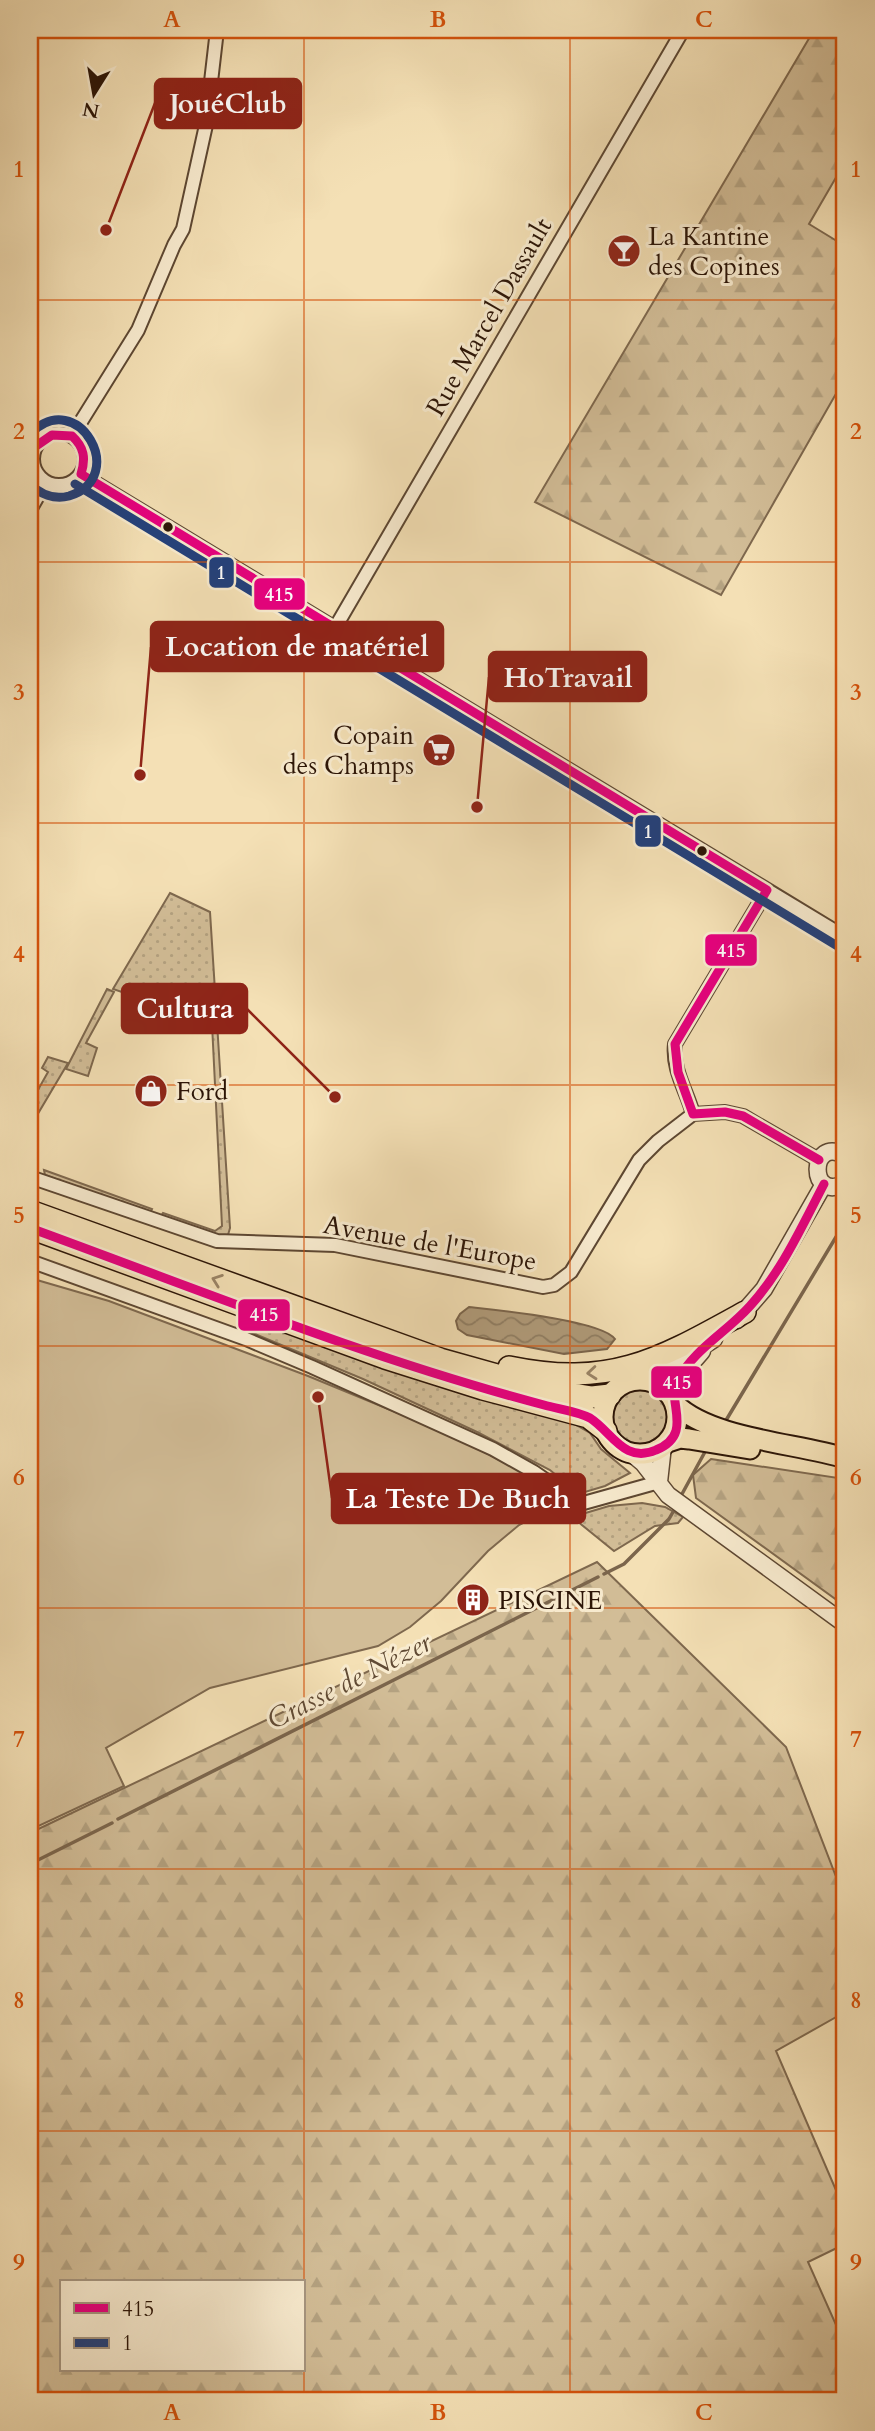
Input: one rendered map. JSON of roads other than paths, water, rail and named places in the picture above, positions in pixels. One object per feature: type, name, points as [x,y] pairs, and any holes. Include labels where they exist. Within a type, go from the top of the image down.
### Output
[{"type":"highway","points":[[30,1211],[391,1343],[488,1374],[573,1394],[592,1397],[610,1395]]},
{"type":"highway","points":[[30,1228],[385,1358],[483,1389],[588,1417],[606,1431]]},
{"type":"highway","points":[[256,1293],[443,1351],[514,1368],[554,1374],[600,1373],[648,1363],[745,1312]]},
{"type":"main road","points":[[641,1381],[661,1387],[684,1412],[709,1426],[845,1461],[803,1459],[680,1438],[648,1454],[631,1453],[618,1447],[606,1431],[604,1406],[610,1395],[630,1382],[641,1381]]},
{"type":"main road","points":[[665,1444],[677,1424],[674,1401]]},
{"type":"street","points":[[72,436],[138,330],[183,229],[206,125],[218,30]]},
{"type":"street","name":"Rue Marcel Dassault","points":[[335,628],[683,30]]},
{"type":"street","points":[[52,434],[72,436],[85,455],[81,474],[70,483],[62,485],[46,482],[35,468],[33,444],[52,434]]},
{"type":"street","points":[[81,474],[845,937]]},
{"type":"street","points":[[30,510],[46,482]]},
{"type":"street","points":[[767,890],[675,1044],[674,1055],[693,1114],[724,1112],[743,1115],[819,1160]]},
{"type":"street","name":"Avenue de l'Europe","points":[[30,1177],[216,1241],[335,1245],[543,1287],[554,1285],[571,1272],[639,1160],[657,1141],[693,1114]]},
{"type":"street","points":[[845,1155],[834,1152],[823,1156],[819,1160],[818,1176],[824,1184],[836,1187],[845,1183]]},
{"type":"street","points":[[641,1381],[661,1373],[707,1344],[745,1312],[785,1256],[824,1184]]},
{"type":"street","points":[[30,1261],[246,1339],[312,1367],[493,1449],[534,1472],[580,1504],[659,1482]]},
{"type":"street","points":[[674,1401],[674,1388],[679,1378],[707,1344]]},
{"type":"street","points":[[659,1482],[665,1444]]},
{"type":"street","points":[[631,1453],[643,1463],[666,1493],[686,1509],[845,1624]]},
{"type":"water","points":[[469,1307],[570,1321],[606,1332],[615,1339],[607,1349],[564,1354],[467,1335],[458,1329],[456,1321]]},
{"type":"waterway","name":"Crasse de Nézer","points":[[725,1422],[845,1222]]},
{"type":"waterway","name":"Crasse de Nézer","points":[[682,1494],[706,1450]]},
{"type":"waterway","name":"Crasse de Nézer","points":[[604,1574],[624,1564],[673,1512]]},
{"type":"waterway","name":"Crasse de Nézer","points":[[118,1819],[598,1577]]},
{"type":"waterway","name":"Crasse de Nézer","points":[[30,1864],[112,1823]]},
{"type":"place","name":"JouéClub","points":[[106,230]]},
{"type":"place","name":"La Kantine des Copines","points":[[624,251]]},
{"type":"place","name":"Copain des Champs","points":[[439,750]]},
{"type":"place","name":"Location de matériel","points":[[140,775]]},
{"type":"place","name":"HoTravail","points":[[477,807]]},
{"type":"place","name":"Ford","points":[[151,1091]]},
{"type":"place","name":"Cultura","points":[[335,1097]]},
{"type":"place","name":"La Teste De Buch","points":[[318,1397]]},
{"type":"place","name":"PISCINE","points":[[473,1600]]}]
